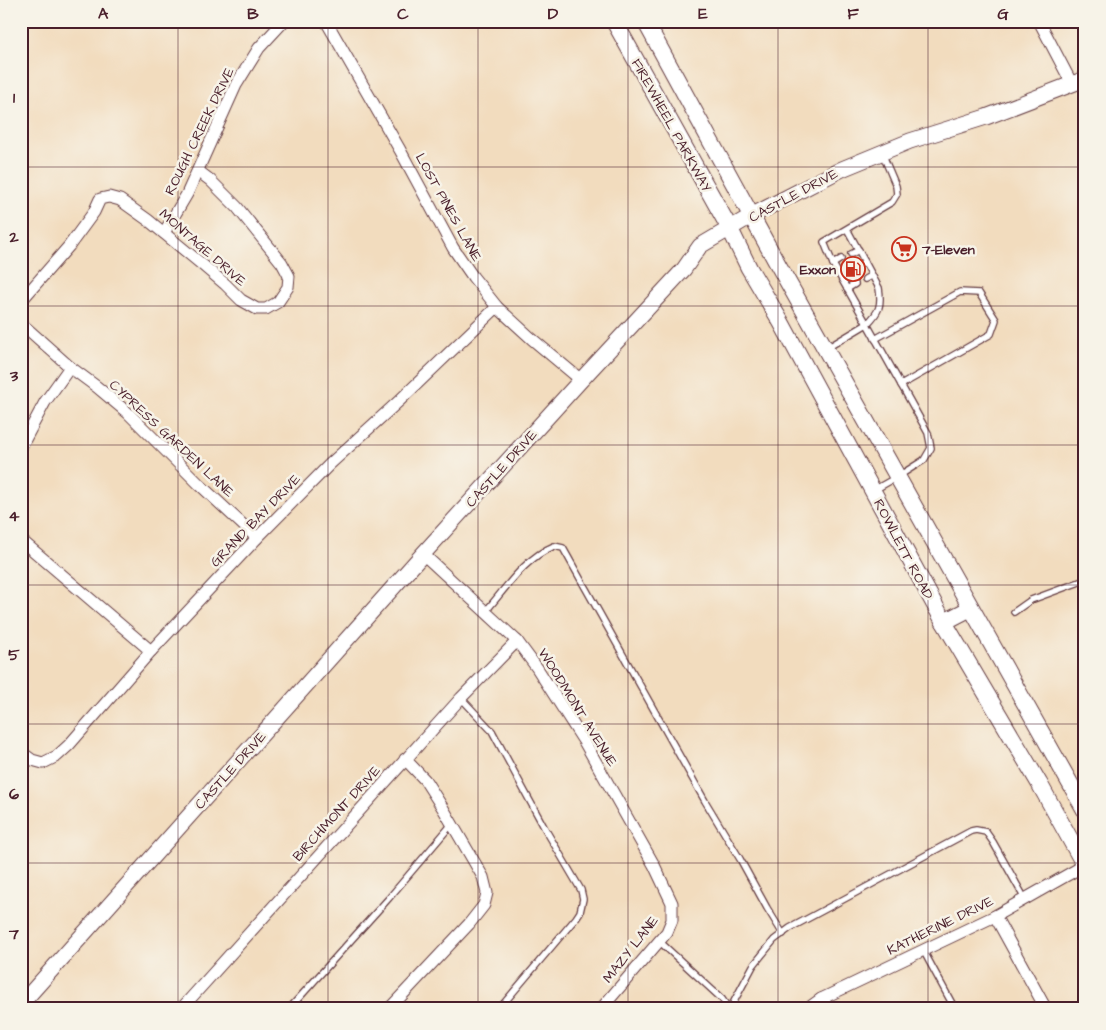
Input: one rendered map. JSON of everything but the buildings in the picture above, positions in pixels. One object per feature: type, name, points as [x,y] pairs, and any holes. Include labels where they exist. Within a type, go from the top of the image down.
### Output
[{"type":"main road","name":"FIREWHEEL PARKWAY","points":[[614,21],[730,229]]},
{"type":"main road","name":"FIREWHEEL PARKWAY","points":[[645,21],[751,216]]},
{"type":"main road","name":"ROWLETT ROAD","points":[[751,216],[1085,810]]},
{"type":"main road","name":"ROWLETT ROAD","points":[[730,229],[749,268],[781,322],[944,622],[1085,865]]},
{"type":"main road","points":[[944,622],[971,608]]},
{"type":"street","name":"ROUGH CREEK DRIVE","points":[[164,233],[188,194],[240,79],[259,48],[284,21]]},
{"type":"street","name":"LOST PINES LANE","points":[[326,21],[396,141],[453,248],[473,278],[497,307],[581,380]]},
{"type":"street","points":[[1039,21],[1078,81]]},
{"type":"street","name":"CASTLE DRIVE","points":[[21,1004],[423,554],[684,269],[700,246],[751,216],[842,169],[910,141],[986,117],[1078,81]]},
{"type":"street","name":"MONTAGE DRIVE","points":[[21,301],[69,246],[94,212],[100,199],[109,197],[120,200],[148,220],[225,284],[241,300],[257,309],[266,309],[278,302],[288,287],[289,276],[282,263],[237,207],[210,180],[198,171]]},
{"type":"street","name":"GRAND BAY DRIVE","points":[[21,752],[32,760],[43,763],[57,756],[69,745],[151,651],[257,538],[330,464],[497,307]]},
{"type":"street","name":"CYPRESS GARDEN LANE","points":[[21,321],[23,325],[70,367],[128,413],[199,484],[257,538]]},
{"type":"street","points":[[21,447],[44,402],[70,367]]},
{"type":"street","points":[[21,540],[151,651]]},
{"type":"street","name":"WOODMONT AVENUE","points":[[423,554],[517,641],[538,668],[585,743],[672,903]]},
{"type":"street","name":"BIRCHMONT DRIVE","points":[[181,1009],[405,759],[517,641]]},
{"type":"street","points":[[389,1009],[469,924],[484,905],[487,893],[483,877],[452,824],[425,780],[405,759]]},
{"type":"street","name":"KATHERINE DRIVE","points":[[807,1009],[822,999],[995,916],[1085,865]]},
{"type":"street","name":"MAZY LANE","points":[[607,1007],[666,932],[672,920],[672,903]]},
{"type":"street","points":[[995,916],[1046,1009]]},
{"type":"street","points":[[822,999],[830,1009]]},
{"type":"lane","points":[[872,491],[898,478],[924,460],[931,448],[928,432],[833,264],[824,242],[892,202],[897,194],[896,186],[882,152]]},
{"type":"lane","points":[[825,349],[867,324],[876,315],[879,306],[879,288],[847,230]]},
{"type":"lane","points":[[851,254],[858,250]]},
{"type":"lane","points":[[833,264],[841,259]]},
{"type":"lane","points":[[858,266],[866,262]]},
{"type":"lane","points":[[840,275],[848,271]]},
{"type":"lane","points":[[865,279],[872,275]]},
{"type":"lane","points":[[847,289],[855,284]]},
{"type":"lane","points":[[875,339],[960,292],[979,292],[996,320],[991,334],[901,385]]},
{"type":"lane","points":[[485,612],[524,566],[542,552],[554,546],[563,548],[705,802],[740,858],[783,934]]},
{"type":"lane","points":[[1014,612],[1032,600],[1085,580]]},
{"type":"lane","points":[[461,698],[492,730],[544,827],[570,868],[584,899],[576,918],[499,1009]]},
{"type":"lane","points":[[289,1009],[389,898],[452,824]]},
{"type":"lane","points":[[659,941],[722,999],[730,1009],[753,966],[774,940],[790,928],[976,830],[986,832],[1025,899]]},
{"type":"lane","points":[[923,950],[955,1009]]},
{"type":"place","name":"7-Eleven","points":[[904,249]]},
{"type":"place","name":"Exxon","points":[[853,269]]}]
